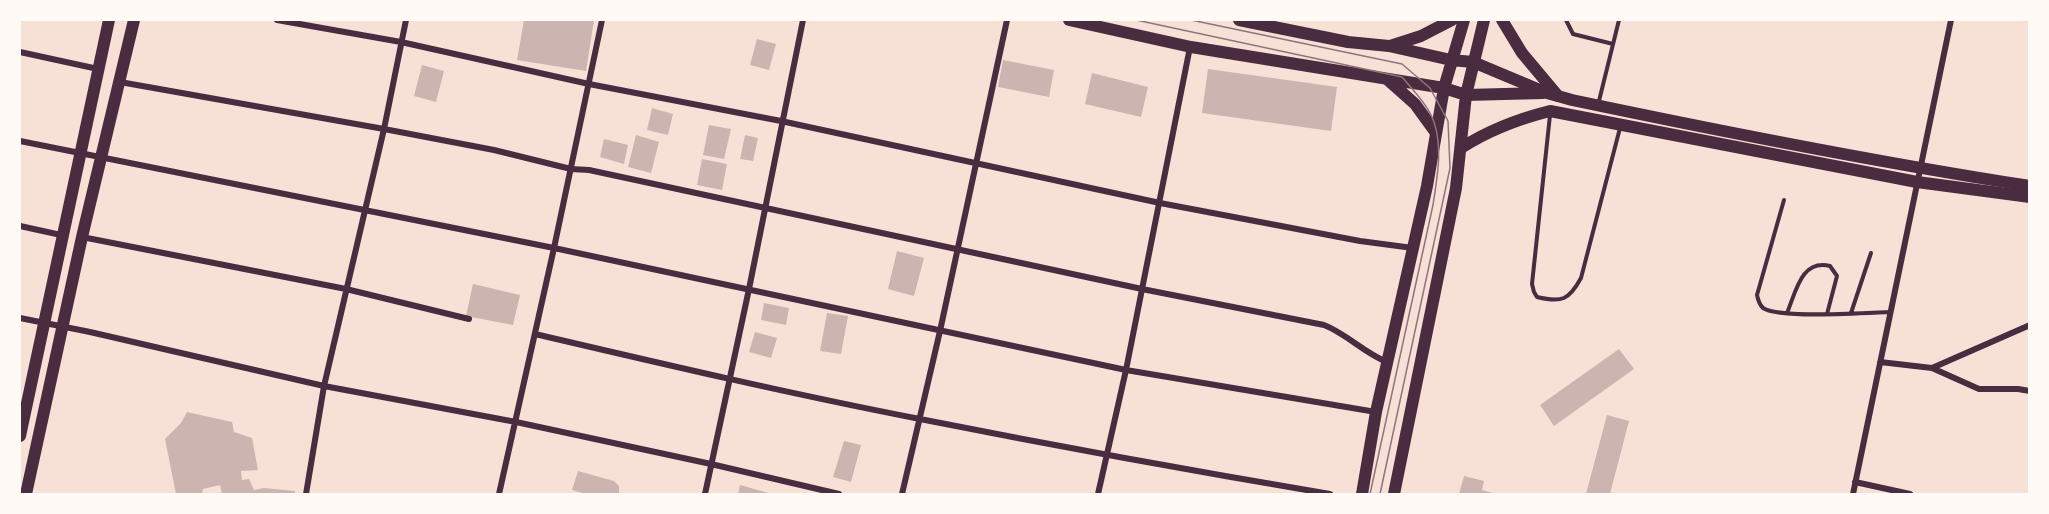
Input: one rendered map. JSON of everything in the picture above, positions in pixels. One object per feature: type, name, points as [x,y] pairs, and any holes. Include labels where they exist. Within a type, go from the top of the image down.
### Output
[{"type":"main road","points":[[20,436],[61,235],[109,20]]},
{"type":"main road","points":[[27,495],[82,237],[134,20]]},
{"type":"main road","points":[[1069,20],[1191,47],[1444,88],[1466,95],[1552,94]]},
{"type":"main road","points":[[1239,20],[1347,42],[1389,46],[1451,60],[1473,62],[1552,94],[1741,136],[1920,169],[2030,186]]},
{"type":"main road","points":[[1389,46],[1420,36],[1452,20]]},
{"type":"main road","points":[[1362,495],[1376,412],[1427,186],[1444,88],[1464,20]]},
{"type":"main road","points":[[1395,495],[1456,188],[1466,95],[1484,20]]},
{"type":"main road","points":[[1502,20],[1522,53],[1552,94]]},
{"type":"main road","points":[[1387,79],[1415,104],[1436,133]]},
{"type":"main road","points":[[1461,148],[1515,120],[1550,111],[1917,182],[2030,197]]},
{"type":"street","points":[[277,20],[401,42],[589,84],[782,121],[1160,203],[1360,241],[1413,248]]},
{"type":"street","points":[[306,495],[324,386],[384,129],[406,20]]},
{"type":"street","points":[[499,495],[602,20]]},
{"type":"street","points":[[705,495],[803,20]]},
{"type":"street","points":[[902,495],[1007,20]]},
{"type":"street","points":[[1852,495],[1951,20]]},
{"type":"street","points":[[1098,495],[1126,370],[1191,47]]},
{"type":"street","points":[[20,52],[98,69]]},
{"type":"street","points":[[120,82],[494,150],[571,169],[589,170],[1142,289],[1324,325],[1334,329],[1375,357],[1388,362]]},
{"type":"street","points":[[20,141],[554,248],[1126,370],[1376,412]]},
{"type":"street","points":[[20,226],[61,235]]},
{"type":"street","points":[[82,237],[346,289],[469,319]]},
{"type":"street","points":[[20,318],[324,386],[516,422],[711,464],[839,495]]},
{"type":"street","points":[[1932,368],[2030,325]]},
{"type":"street","points":[[535,334],[729,379],[918,419],[1108,456],[1330,495]]},
{"type":"street","points":[[1880,362],[1932,368],[1979,389],[2030,391]]},
{"type":"street","points":[[1855,482],[1910,495]]},
{"type":"lane","points":[[1566,20],[1573,34],[1613,44]]},
{"type":"lane","points":[[1598,105],[1619,20]]},
{"type":"lane","points":[[1550,111],[1532,284],[1537,297],[1554,301],[1569,296],[1581,278],[1621,125]]},
{"type":"lane","points":[[1784,200],[1757,296],[1760,305],[1766,309],[1787,313],[1890,312]]},
{"type":"lane","points":[[1851,313],[1871,253]]},
{"type":"lane","points":[[1787,313],[1804,272],[1811,267],[1826,265],[1830,266],[1837,276],[1827,314]]},
{"type":"building","points":[[524,20],[594,20],[586,71],[517,60]]},
{"type":"building","points":[[757,39],[776,44],[769,70],[750,65]]},
{"type":"building","points":[[1003,60],[1054,70],[1049,97],[998,87]]},
{"type":"building","points":[[422,65],[444,71],[436,102],[414,96]]},
{"type":"building","points":[[1208,69],[1337,87],[1331,131],[1202,113]]},
{"type":"building","points":[[1092,73],[1148,87],[1141,117],[1085,104]]},
{"type":"building","points":[[652,108],[673,114],[668,135],[647,130]]},
{"type":"building","points":[[709,125],[731,129],[724,159],[703,155]]},
{"type":"building","points":[[636,135],[659,142],[651,173],[628,167]]},
{"type":"building","points":[[745,135],[758,138],[753,161],[740,159]]},
{"type":"building","points":[[604,139],[628,145],[624,164],[600,157]]},
{"type":"building","points":[[702,159],[727,164],[722,190],[697,185]]},
{"type":"building","points":[[897,251],[924,258],[914,296],[888,289]]},
{"type":"building","points":[[473,284],[520,295],[513,325],[466,316]]},
{"type":"building","points":[[764,303],[789,308],[786,325],[761,320]]},
{"type":"building","points":[[827,313],[848,316],[841,354],[820,351]]},
{"type":"building","points":[[755,332],[777,338],[771,358],[749,352]]},
{"type":"building","points":[[1619,349],[1634,369],[1554,426],[1540,405]]},
{"type":"building","points":[[187,412],[232,422],[234,432],[252,438],[258,470],[241,471],[242,480],[249,479],[254,490],[264,488],[295,491],[295,494],[222,494],[220,485],[203,489],[202,494],[176,494],[165,439],[181,423]]},
{"type":"building","points":[[1607,415],[1629,421],[1610,494],[1586,494]]},
{"type":"building","points":[[844,441],[861,445],[851,482],[833,477]]},
{"type":"building","points":[[578,471],[614,481],[619,486],[619,494],[586,494],[572,490]]},
{"type":"building","points":[[1464,476],[1484,481],[1482,490],[1496,494],[1459,494]]},
{"type":"building","points":[[740,485],[772,494],[738,494]]},
{"type":"tram line","points":[[1136,20],[1402,77],[1420,98],[1434,122],[1439,153],[1433,205],[1370,494]]},
{"type":"tram line","points":[[1191,20],[1402,64],[1430,88],[1448,121],[1450,168],[1380,494]]}]
